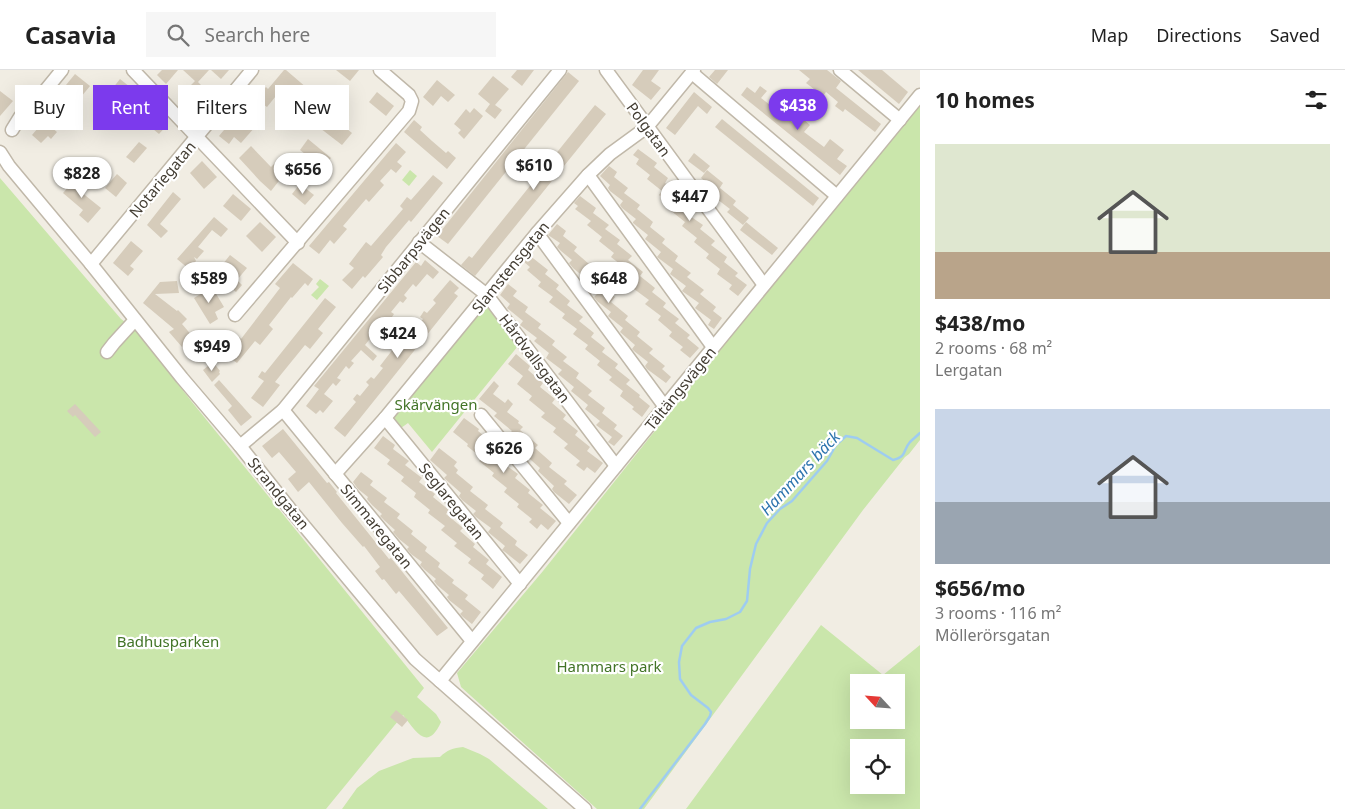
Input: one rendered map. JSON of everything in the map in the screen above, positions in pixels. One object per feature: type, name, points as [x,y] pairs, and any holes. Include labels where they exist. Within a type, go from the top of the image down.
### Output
[{"type":"street","points":[[12,130],[20,117],[62,70]]},
{"type":"street","points":[[133,70],[298,243]]},
{"type":"street","name":"Notariegatan","points":[[91,264],[252,70]]},
{"type":"street","points":[[235,315],[409,111],[412,101],[408,95],[380,70]]},
{"type":"street","name":"Sibbarpsvägen","points":[[240,446],[282,410],[560,70]]},
{"type":"street","name":"Polgatan","points":[[606,70],[764,285]]},
{"type":"street","points":[[840,70],[900,120]]},
{"type":"street","points":[[693,72],[837,196]]},
{"type":"street","name":"Slamstensgatan","points":[[335,474],[385,418],[537,233],[588,175],[610,154],[647,127],[693,72]]},
{"type":"street","name":"Tältängsvägen","points":[[440,681],[920,95]]},
{"type":"street","name":"Strandgatan","points":[[0,152],[182,378],[415,659],[585,809]]},
{"type":"street","points":[[588,175],[714,347]]},
{"type":"street","points":[[537,233],[665,407]]},
{"type":"street","name":"Hårdvallsgatan","points":[[419,242],[487,295],[616,466]]},
{"type":"street","points":[[107,352],[135,320]]},
{"type":"street","name":"Simmaregatan","points":[[282,410],[472,641]]},
{"type":"street","points":[[481,415],[569,523]]},
{"type":"street","name":"Seglaregatan","points":[[385,418],[520,584]]},
{"type":"green space","name":"Hammars park","points":[[920,99],[920,440],[863,510],[644,809],[597,809],[461,687],[457,673],[543,571]]},
{"type":"green space","points":[[410,170],[417,176],[409,186],[402,180]]},
{"type":"green space","name":"Badhusparken","points":[[0,178],[121,319],[135,329],[424,688],[417,697],[436,714],[441,722],[436,731],[431,736],[421,736],[403,715],[326,809],[0,809]]},
{"type":"green space","points":[[320,279],[329,286],[317,300],[311,295],[319,287],[316,284]]},
{"type":"green space","name":"Skärvängen","points":[[491,308],[518,346],[432,452],[408,423],[401,428],[395,419],[395,413],[481,309]]},
{"type":"green space","points":[[821,625],[882,674],[850,674],[850,729],[905,729],[905,674],[884,674],[920,645],[920,809],[686,809]]},
{"type":"green space","points":[[463,747],[489,759],[548,809],[342,809],[357,788],[379,771],[413,758],[440,757],[450,750]]},
{"type":"building","points":[[162,70],[178,70],[166,84],[157,75]]},
{"type":"building","points":[[183,70],[209,70],[198,82],[201,85],[191,85],[195,81]]},
{"type":"building","points":[[211,70],[229,70],[221,79]]},
{"type":"building","points":[[284,70],[304,85],[275,85],[275,97],[267,107],[265,106],[265,88],[268,89]]},
{"type":"building","points":[[336,70],[359,70],[350,81]]},
{"type":"building","points":[[517,70],[534,70],[522,86],[511,77]]},
{"type":"building","points":[[643,70],[659,70],[651,81],[661,88],[651,100],[632,85]]},
{"type":"building","points":[[715,70],[728,70],[717,84],[709,77]]},
{"type":"building","points":[[799,70],[827,70],[841,81],[836,88],[881,124],[875,132],[845,109],[843,112],[835,106],[838,102],[826,92],[823,96],[806,83],[810,79]]},
{"type":"building","points":[[858,70],[882,70],[908,92],[899,104]]},
{"type":"building","points":[[568,72],[579,81],[448,244],[437,236]]},
{"type":"building","points":[[75,74],[90,86],[83,95],[83,85],[66,85]]},
{"type":"building","points":[[493,76],[509,89],[495,105],[502,110],[495,119],[485,111],[490,104],[478,94]]},
{"type":"building","points":[[120,79],[128,85],[115,85]]},
{"type":"building","points":[[437,80],[455,95],[448,102],[441,96],[433,106],[423,97]]},
{"type":"building","points":[[760,86],[767,91],[761,98],[797,126],[803,119],[810,125],[804,132],[824,147],[830,139],[844,150],[837,159],[847,166],[840,175],[741,95],[747,87],[755,93]]},
{"type":"building","points":[[0,91],[13,101],[0,116]]},
{"type":"building","points":[[377,92],[394,106],[386,116],[369,102]]},
{"type":"building","points":[[694,92],[712,107],[707,114],[698,106],[675,135],[666,128]]},
{"type":"building","points":[[595,105],[606,114],[475,276],[461,265],[469,256],[472,258]]},
{"type":"building","points":[[474,108],[483,116],[464,139],[458,133],[461,130],[454,124],[466,109],[470,113]]},
{"type":"building","points":[[722,119],[819,198],[813,206],[715,127]]},
{"type":"building","points":[[414,120],[422,127],[420,130],[432,141],[446,153],[448,151],[456,158],[447,169],[404,132]]},
{"type":"building","points":[[36,130],[55,130],[57,132],[51,139],[48,136],[41,143],[32,135]]},
{"type":"building","points":[[154,130],[163,130],[159,134]]},
{"type":"building","points":[[224,130],[252,130],[241,143],[234,137],[229,144],[219,136]]},
{"type":"building","points":[[322,130],[348,130],[352,133],[342,145]]},
{"type":"building","points":[[308,139],[331,158],[322,168],[300,150]]},
{"type":"building","points":[[139,142],[147,148],[134,163],[126,157]]},
{"type":"building","points":[[396,143],[406,152],[397,162],[402,166],[396,173],[391,169],[380,181],[384,185],[369,202],[366,199],[343,226],[347,229],[334,244],[330,240],[319,254],[309,246]]},
{"type":"building","points":[[251,146],[271,167],[275,163],[286,172],[271,191],[239,158]]},
{"type":"building","points":[[638,149],[657,163],[654,167],[668,178],[665,183],[680,194],[676,198],[691,209],[687,214],[703,225],[700,229],[715,241],[711,245],[727,257],[724,262],[738,273],[735,276],[747,285],[738,296],[729,289],[732,285],[717,274],[720,269],[706,258],[709,254],[694,242],[697,238],[682,226],[685,222],[670,210],[673,206],[659,195],[662,191],[647,179],[650,175],[636,164],[639,159],[633,155]]},
{"type":"building","points":[[694,153],[710,166],[704,173],[688,161]]},
{"type":"building","points":[[202,161],[217,177],[204,189],[190,173]]},
{"type":"building","points":[[609,166],[617,172],[614,177],[628,188],[624,193],[640,205],[637,209],[653,222],[650,227],[665,239],[662,243],[678,256],[675,261],[691,273],[687,277],[704,290],[700,294],[716,307],[713,311],[722,318],[714,329],[708,325],[711,320],[695,308],[699,303],[682,291],[686,286],[670,274],[673,269],[657,257],[661,252],[645,239],[648,235],[633,223],[636,219],[622,208],[620,205],[623,201],[610,191],[608,188],[610,185],[600,176]]},
{"type":"building","points":[[707,170],[723,183],[719,189],[736,201],[733,205],[749,218],[743,225],[727,212],[730,209],[713,196],[717,191],[701,178]]},
{"type":"building","points":[[117,174],[127,183],[116,197],[105,188]]},
{"type":"building","points":[[433,175],[443,183],[411,222],[409,220],[386,247],[381,255],[383,257],[365,278],[363,276],[352,289],[342,280],[354,268],[349,264],[366,242],[371,246],[403,209],[400,206],[407,197],[411,200]]},
{"type":"building","points":[[78,176],[88,184],[81,192],[101,208],[88,223],[79,215],[83,210],[63,193]]},
{"type":"building","points":[[300,184],[314,195],[305,205],[292,194]]},
{"type":"building","points":[[173,192],[181,199],[160,224],[168,231],[161,238],[147,225]]},
{"type":"building","points":[[233,194],[251,209],[241,221],[223,206]]},
{"type":"building","points":[[580,196],[596,208],[593,213],[609,225],[605,229],[620,240],[617,244],[632,256],[628,260],[643,272],[640,276],[655,288],[652,292],[666,303],[663,307],[679,319],[675,323],[690,335],[687,338],[699,348],[690,358],[680,350],[683,347],[669,336],[672,332],[658,320],[661,316],[645,304],[649,300],[634,289],[637,284],[622,272],[625,268],[611,257],[614,253],[599,241],[602,237],[587,225],[591,221],[575,209],[578,206],[574,203]]},
{"type":"building","points":[[214,217],[228,229],[221,237],[212,230],[198,247],[204,251],[197,259],[194,257],[196,261],[189,269],[177,259]]},
{"type":"building","points":[[260,222],[276,237],[262,252],[246,236]]},
{"type":"building","points":[[746,222],[778,248],[772,255],[740,230]]},
{"type":"building","points":[[557,224],[566,231],[563,236],[577,247],[574,251],[589,264],[586,268],[602,281],[599,285],[615,297],[611,302],[628,316],[625,320],[640,332],[637,336],[653,349],[649,353],[665,366],[662,369],[671,377],[666,383],[647,369],[645,366],[648,362],[632,349],[635,345],[620,332],[623,328],[608,316],[611,312],[597,301],[594,297],[597,294],[585,285],[582,280],[584,277],[569,263],[572,260],[557,247],[560,243],[548,235]]},
{"type":"building","points":[[131,241],[143,251],[130,266],[134,269],[128,276],[113,263]]},
{"type":"building","points":[[230,255],[247,268],[237,280],[242,285],[236,292],[215,274]]},
{"type":"building","points":[[529,255],[548,270],[545,274],[559,285],[556,289],[570,301],[567,305],[583,317],[579,321],[594,333],[591,337],[605,348],[602,352],[618,364],[615,368],[630,380],[626,384],[650,406],[642,417],[632,409],[634,407],[620,396],[623,391],[609,380],[612,377],[597,365],[600,361],[585,349],[588,345],[573,334],[577,329],[562,318],[565,314],[549,302],[553,297],[538,286],[541,282],[527,270],[530,267],[524,262]]},
{"type":"building","points":[[425,260],[439,272],[433,279],[427,274],[416,287],[413,284],[404,295],[407,298],[403,303],[400,301],[391,312],[394,314],[390,320],[387,317],[365,345],[377,356],[373,361],[361,350],[351,361],[354,363],[349,369],[346,366],[337,378],[341,380],[336,386],[333,383],[324,394],[333,401],[323,413],[320,410],[316,414],[306,406],[319,389],[314,386],[416,262],[421,266]]},
{"type":"building","points":[[293,263],[313,279],[308,286],[305,283],[291,297],[269,325],[273,329],[260,345],[255,341],[237,363],[225,354],[239,337],[241,339],[280,288],[275,284]]},
{"type":"building","points":[[450,280],[459,288],[454,293],[458,296],[345,437],[334,428],[356,402],[353,399],[357,394],[360,396],[369,385],[366,382],[371,377],[374,379],[383,368],[380,366],[397,344],[400,347],[423,319],[420,317],[424,311],[427,313],[436,303],[433,300]]},
{"type":"building","points":[[177,281],[179,293],[155,294],[178,310],[187,319],[182,324],[193,337],[182,347],[169,332],[174,329],[143,303],[160,282]]},
{"type":"building","points":[[508,284],[517,291],[513,296],[528,307],[525,312],[541,324],[538,328],[555,341],[552,345],[567,357],[563,361],[579,373],[576,378],[592,391],[588,395],[605,408],[602,413],[617,425],[614,429],[623,436],[614,446],[608,442],[612,437],[596,425],[600,421],[585,409],[588,405],[571,391],[574,387],[558,374],[562,370],[546,358],[549,353],[534,341],[537,338],[520,325],[523,321],[507,308],[510,304],[500,295]]},
{"type":"building","points":[[212,287],[224,307],[215,312],[218,319],[210,324],[194,298]]},
{"type":"building","points":[[325,298],[336,307],[318,329],[323,333],[310,349],[305,345],[283,372],[275,382],[280,385],[263,407],[251,398],[264,381],[258,377],[262,371],[265,373]]},
{"type":"building","points":[[516,354],[530,366],[528,370],[543,383],[540,387],[555,399],[552,403],[566,415],[563,419],[578,431],[575,435],[590,447],[587,451],[603,463],[595,473],[587,467],[584,471],[576,465],[580,461],[564,448],[568,444],[553,432],[556,428],[541,417],[545,413],[529,400],[532,396],[517,384],[523,376],[508,364]]},
{"type":"building","points":[[213,362],[220,371],[220,374],[212,382],[203,370]]},
{"type":"building","points":[[219,380],[252,417],[241,426],[228,410],[232,406],[214,385]]},
{"type":"building","points":[[494,381],[499,386],[493,394],[505,403],[508,399],[513,404],[507,412],[519,421],[518,423],[523,427],[520,430],[538,445],[535,448],[552,463],[549,467],[567,481],[564,484],[577,495],[569,504],[554,492],[552,489],[554,486],[538,471],[540,468],[523,453],[526,450],[508,435],[512,431],[494,416],[497,413],[479,399]]},
{"type":"building","points":[[75,404],[101,432],[95,437],[75,415],[73,417],[67,411]]},
{"type":"building","points":[[464,418],[493,443],[490,447],[505,459],[503,463],[518,474],[515,478],[530,490],[528,493],[543,505],[540,508],[556,521],[548,530],[541,524],[537,529],[529,522],[532,519],[517,507],[519,504],[504,492],[507,488],[492,476],[494,473],[479,461],[482,458],[453,432]]},
{"type":"building","points":[[283,429],[327,483],[329,482],[389,559],[391,558],[448,628],[437,636],[399,591],[396,594],[384,579],[382,580],[375,571],[380,567],[309,482],[298,492],[288,479],[296,472],[279,452],[272,458],[262,446]]},
{"type":"building","points":[[383,436],[395,445],[393,449],[409,461],[405,465],[422,478],[419,482],[435,494],[433,497],[449,510],[446,514],[463,528],[460,531],[475,544],[473,547],[489,560],[486,564],[502,577],[493,589],[481,579],[484,575],[468,563],[471,559],[454,546],[457,543],[441,530],[445,526],[428,513],[430,510],[414,497],[416,493],[401,481],[404,477],[387,464],[390,460],[374,448]]},
{"type":"building","points":[[439,448],[457,462],[454,466],[458,470],[456,473],[473,487],[470,491],[488,505],[485,509],[503,523],[500,527],[517,541],[515,545],[528,555],[520,564],[502,550],[505,546],[488,532],[491,528],[473,514],[476,511],[462,500],[459,496],[461,493],[444,478],[447,475],[430,460]]},
{"type":"building","points":[[361,472],[373,481],[370,485],[387,498],[384,502],[400,514],[397,518],[413,531],[411,534],[427,547],[425,551],[440,563],[438,567],[454,580],[452,583],[468,595],[465,599],[481,612],[472,624],[460,614],[463,611],[449,600],[447,597],[449,595],[434,581],[436,579],[420,565],[422,562],[411,554],[407,549],[409,547],[393,532],[395,530],[380,516],[382,514],[367,499],[368,497],[358,489],[353,482]]},
{"type":"building","points":[[396,710],[408,720],[402,727],[390,717]]},
{"type":"waterway","name":"Hammars bäck","points":[[640,809],[710,716],[711,712],[708,708],[691,695],[680,679],[679,662],[682,646],[696,628],[710,622],[726,619],[740,612],[747,601],[750,569],[756,544],[767,523],[780,509],[792,501],[827,461],[836,445],[846,436],[857,438],[893,460],[901,457],[910,442],[920,433]]}]
